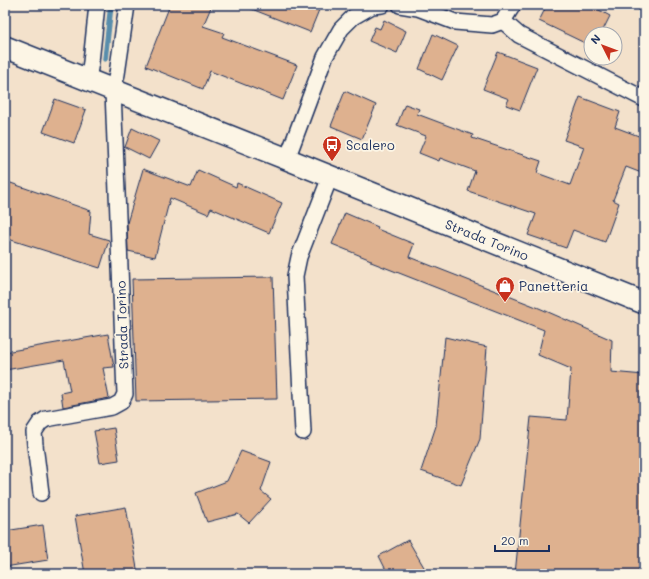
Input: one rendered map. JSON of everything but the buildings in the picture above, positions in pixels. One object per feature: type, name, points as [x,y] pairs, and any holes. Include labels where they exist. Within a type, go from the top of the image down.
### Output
[{"type":"main road","name":"Strada Torino","points":[[5,47],[287,159],[644,304]]},
{"type":"street","points":[[88,80],[97,5]]},
{"type":"street","points":[[113,91],[117,74],[127,5]]},
{"type":"street","points":[[287,159],[325,58],[341,29],[353,17],[372,6],[382,5]]},
{"type":"street","points":[[400,5],[418,8],[455,22],[492,25],[503,21],[512,5]]},
{"type":"street","points":[[503,21],[519,35],[644,99]]},
{"type":"street","name":"Strada Torino","points":[[41,494],[34,432],[40,423],[46,419],[112,407],[121,402],[125,394],[113,91]]},
{"type":"street","points":[[303,432],[295,276],[299,257],[330,177]]},
{"type":"waterway","points":[[105,59],[111,5]]},
{"type":"place","name":"Scalero","points":[[332,162]]},
{"type":"place","name":"Panetteria","points":[[505,303]]}]
